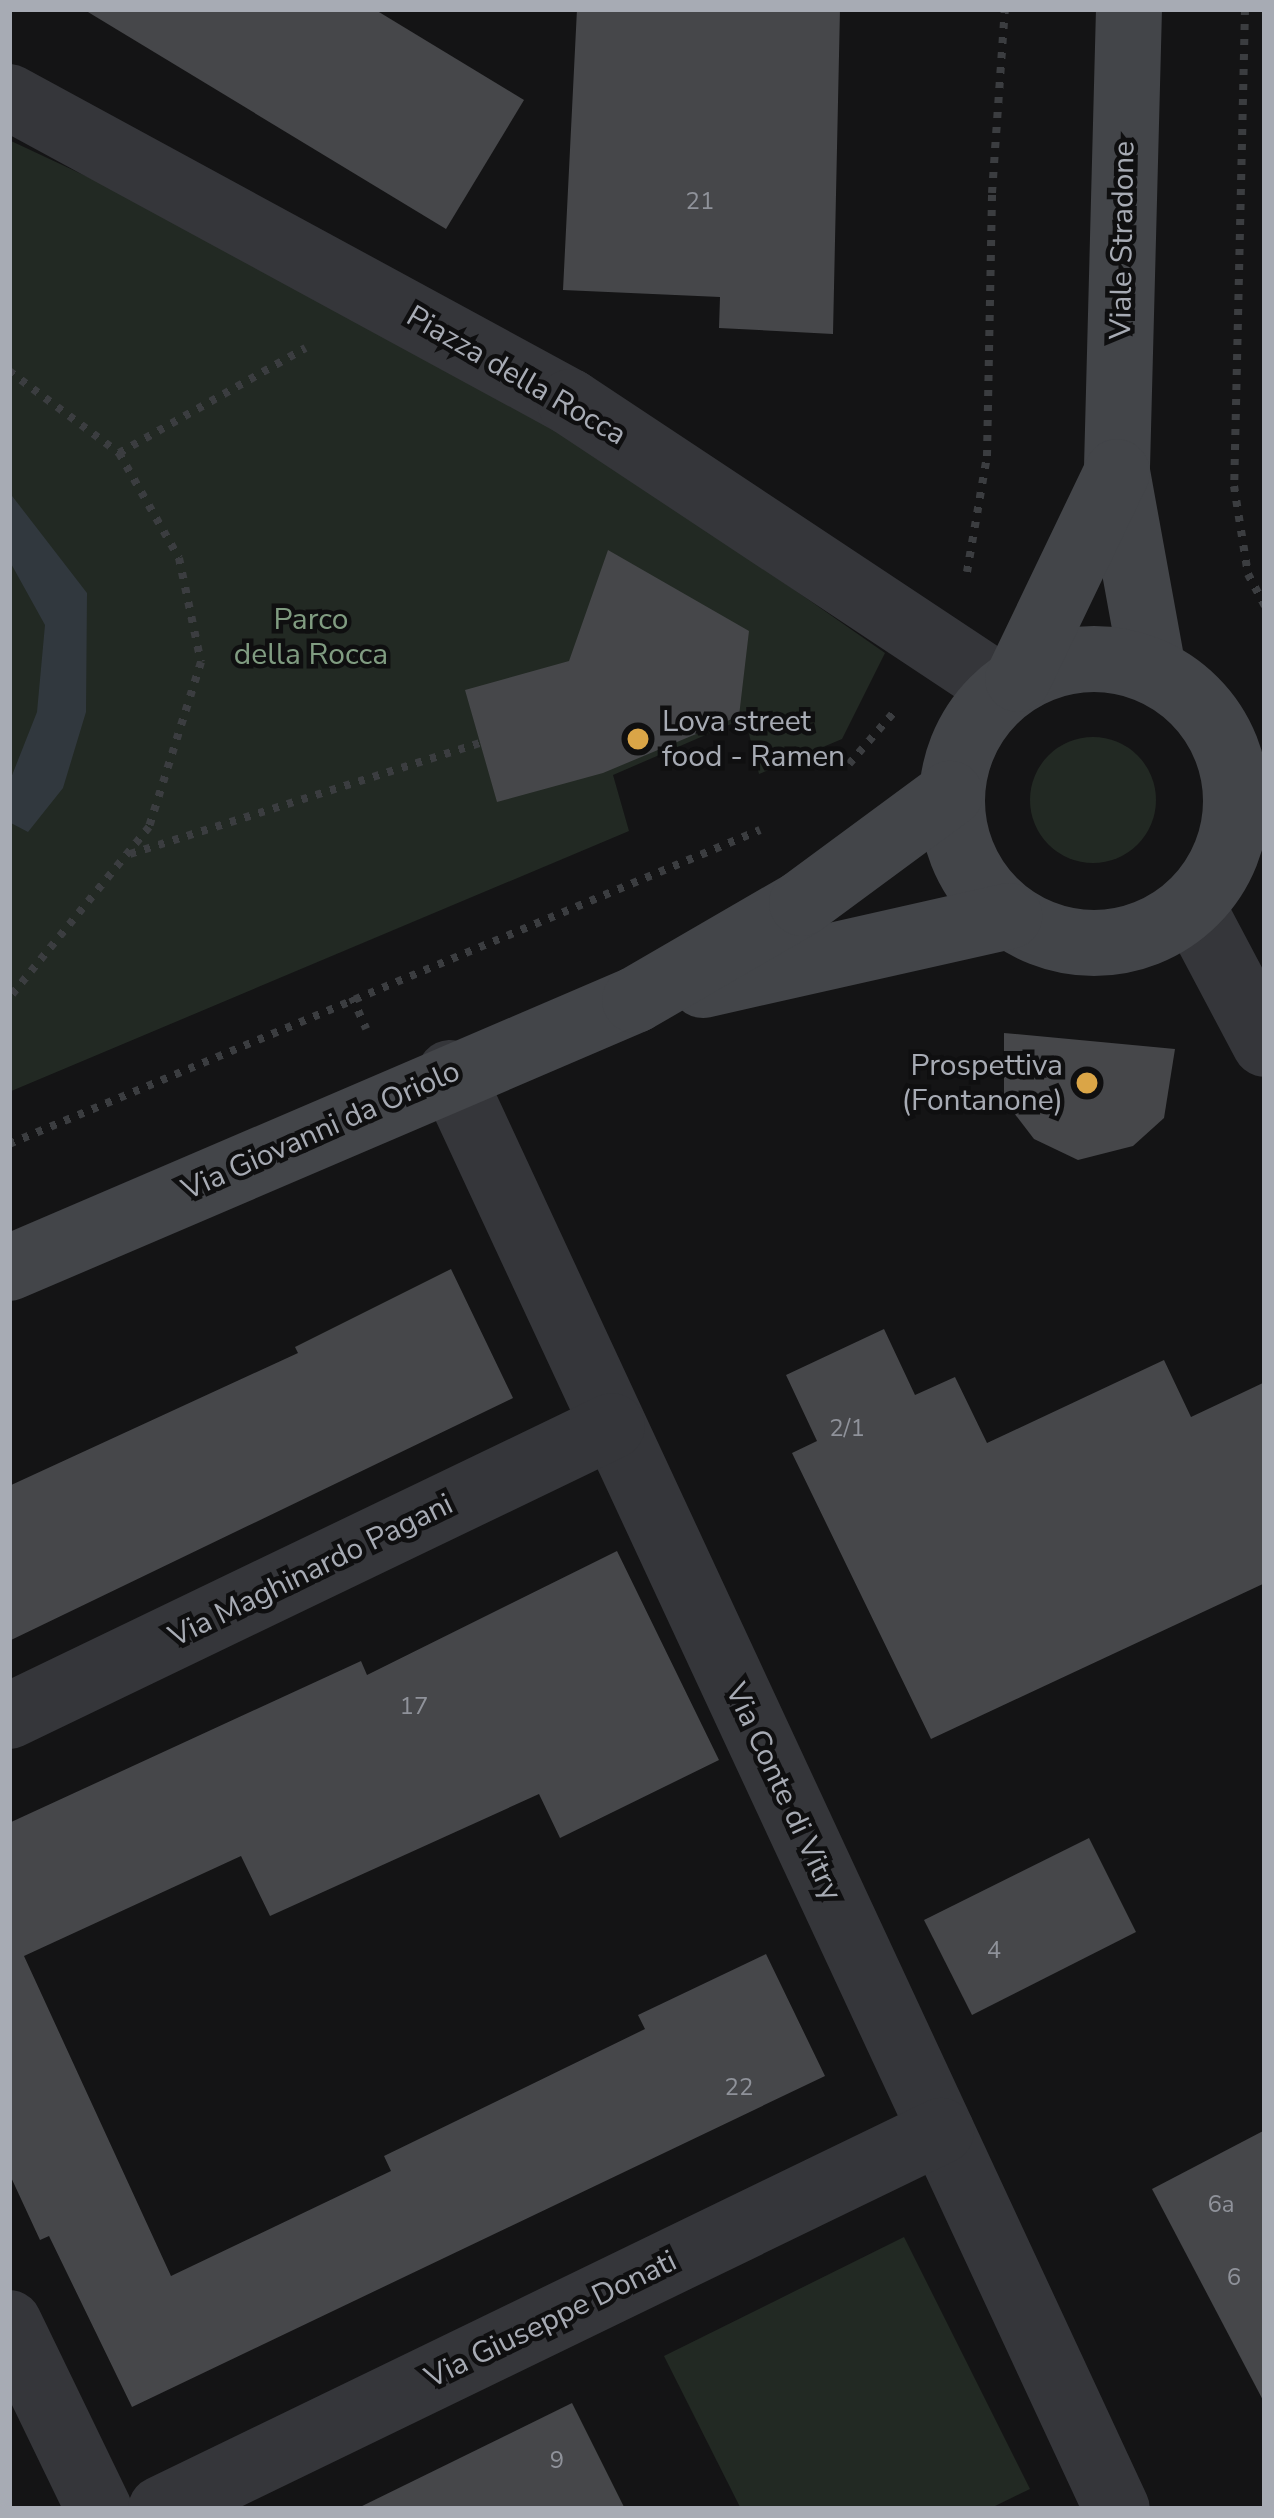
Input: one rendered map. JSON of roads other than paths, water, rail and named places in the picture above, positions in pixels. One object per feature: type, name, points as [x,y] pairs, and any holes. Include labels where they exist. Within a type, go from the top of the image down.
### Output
[{"type":"main road","name":"Viale Stradone","points":[[1129,9],[1118,472],[1154,670]]},
{"type":"main road","name":"Viale Stradone","points":[[1010,684],[1118,472]]},
{"type":"main road","points":[[1080,657],[1154,670],[1188,692],[1242,739],[1236,780],[1248,840],[1192,906],[1156,930],[1114,944],[1058,940],[1009,916],[974,879],[954,832],[950,794],[956,759],[1010,684],[1080,657]]},
{"type":"main road","name":"Via Giovanni da Oriolo","points":[[9,1268],[451,1073],[635,1000],[802,903],[950,794]]},
{"type":"main road","name":"Via Giovanni da Oriolo","points":[[635,1000],[1009,916]]},
{"type":"street","name":"Piazza della Rocca","points":[[9,98],[570,402],[1010,684]]},
{"type":"street","points":[[1192,906],[1265,1044]]},
{"type":"street","name":"Via Conte di Vitry","points":[[451,1073],[1117,2509]]},
{"type":"street","name":"Via Maghinardo Pagani","points":[[9,1716],[612,1426]]},
{"type":"street","name":"Via Giuseppe Donati","points":[[161,2509],[941,2131]]},
{"type":"street","points":[[9,2323],[99,2509]]},
{"type":"place","name":"Lova street food - Ramen","points":[[638,739]]},
{"type":"place","name":"Prospettiva (Fontanone)","points":[[1087,1083]]},
{"type":"park label","name":"Parco della Rocca","points":[[311,637]]}]
